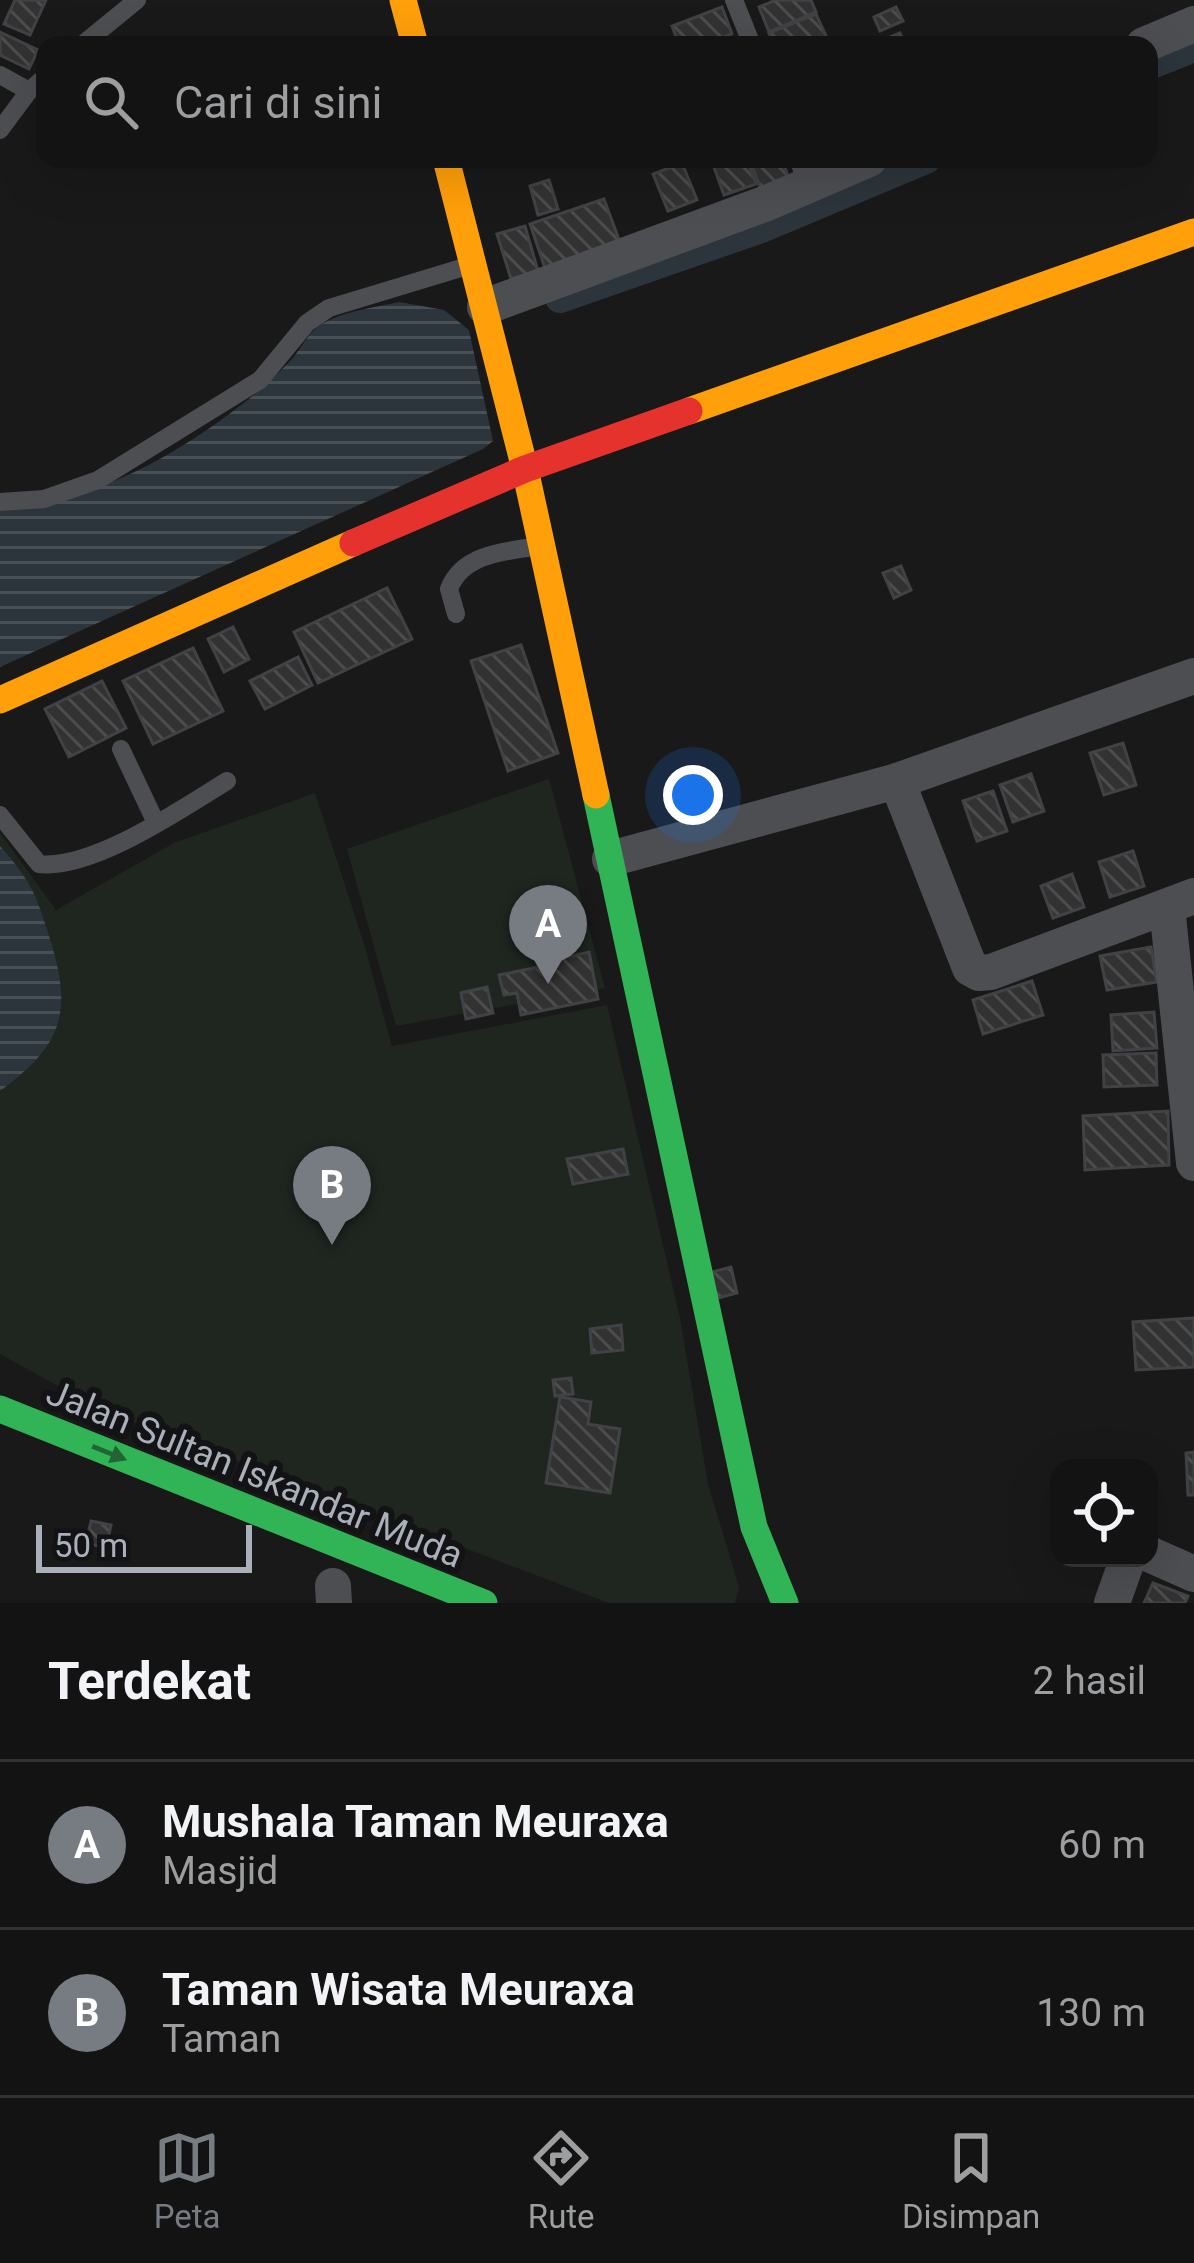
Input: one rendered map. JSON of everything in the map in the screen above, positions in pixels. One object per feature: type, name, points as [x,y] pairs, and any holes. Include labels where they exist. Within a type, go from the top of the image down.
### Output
[{"type":"main road","points":[[448,168],[541,546],[754,1528],[785,1603]]},
{"type":"main road","points":[[0,700],[522,462],[1194,232]]},
{"type":"main road","name":"Jalan Sultan Iskandar Muda","points":[[0,1409],[484,1603]]},
{"type":"main road","points":[[754,1528],[754,1603]]},
{"type":"street","points":[[1158,39],[1194,25]]},
{"type":"street","points":[[487,315],[803,172]]},
{"type":"street","points":[[610,859],[896,781],[1194,676]]},
{"type":"street","points":[[896,781],[970,968],[979,973],[1180,901],[1194,1163]]},
{"type":"street","points":[[1158,1558],[1194,1574]]},
{"type":"street","points":[[1112,1603],[1125,1567]]},
{"type":"lane","points":[[93,36],[137,0]]},
{"type":"lane","points":[[375,0],[405,8]]},
{"type":"lane","points":[[734,0],[748,36]]},
{"type":"lane","points":[[0,75],[29,91]]},
{"type":"lane","points":[[0,130],[36,85]]},
{"type":"lane","points":[[0,502],[44,499],[98,480],[260,380],[307,323],[329,308],[474,264]]},
{"type":"lane","points":[[456,614],[449,589],[464,566],[497,553],[541,546]]},
{"type":"lane","points":[[121,749],[156,823]]},
{"type":"lane","points":[[0,815],[39,864],[53,866],[126,841],[227,781]]},
{"type":"shaded area","points":[[399,302],[444,310],[469,330],[493,441],[0,667],[0,510],[69,497],[163,457],[249,399],[319,326],[347,313]]},
{"type":"shaded area","points":[[549,779],[605,988],[396,1026],[347,849]]},
{"type":"shaded area","points":[[315,793],[392,1046],[607,1005],[680,1318],[708,1484],[739,1587],[735,1603],[609,1603],[100,1409],[0,1354],[0,833],[56,910],[174,843]]},
{"type":"shaded area","points":[[0,846],[25,878],[40,908],[56,962],[61,1006],[50,1041],[38,1058],[0,1091]]},
{"type":"building","points":[[15,0],[46,0],[30,35],[4,24]]},
{"type":"building","points":[[776,0],[811,0],[816,12],[769,32],[759,7]]},
{"type":"building","points":[[722,7],[732,34],[676,36],[672,26]]},
{"type":"building","points":[[896,7],[903,21],[880,31],[874,17]]},
{"type":"building","points":[[816,14],[826,36],[770,36]]},
{"type":"building","points":[[0,32],[36,49],[29,69],[0,55]]},
{"type":"building","points":[[684,168],[697,200],[668,211],[653,174]]},
{"type":"building","points":[[714,168],[750,168],[756,184],[724,195]]},
{"type":"building","points":[[753,168],[785,168],[791,185],[763,196]]},
{"type":"building","points":[[549,180],[558,209],[538,215],[530,186]]},
{"type":"building","points":[[604,199],[621,245],[546,271],[530,224]]},
{"type":"building","points":[[525,226],[538,271],[511,279],[497,234]]},
{"type":"building","points":[[901,566],[911,590],[894,598],[883,573]]},
{"type":"building","points":[[387,588],[412,639],[318,683],[294,632]]},
{"type":"building","points":[[233,627],[249,659],[224,672],[208,639]]},
{"type":"building","points":[[521,645],[558,753],[508,771],[471,661]]},
{"type":"building","points":[[193,648],[223,711],[153,744],[123,681]]},
{"type":"building","points":[[298,657],[312,685],[265,709],[250,681]]},
{"type":"building","points":[[102,681],[126,728],[69,757],[45,709]]},
{"type":"building","points":[[1123,743],[1136,785],[1104,795],[1090,753]]},
{"type":"building","points":[[1031,774],[1044,811],[1013,822],[1000,785]]},
{"type":"building","points":[[993,791],[1007,831],[977,841],[963,801]]},
{"type":"building","points":[[1133,851],[1144,886],[1110,897],[1099,862]]},
{"type":"building","points":[[1072,874],[1084,907],[1053,918],[1041,886]]},
{"type":"building","points":[[560,944],[563,958],[589,952],[598,999],[521,1015],[517,993],[504,995],[499,975],[543,966],[540,948]]},
{"type":"building","points":[[1151,947],[1157,982],[1107,990],[1100,956]]},
{"type":"building","points":[[1032,981],[1043,1015],[983,1034],[973,1000]]},
{"type":"building","points":[[487,987],[493,1013],[466,1019],[461,993]]},
{"type":"building","points":[[1154,1012],[1157,1048],[1113,1051],[1111,1015]]},
{"type":"building","points":[[1156,1053],[1157,1085],[1104,1087],[1103,1055]]},
{"type":"building","points":[[1168,1111],[1169,1165],[1085,1170],[1083,1116]]},
{"type":"building","points":[[623,1149],[628,1174],[573,1184],[567,1159]]},
{"type":"building","points":[[731,1267],[737,1293],[715,1299],[708,1273]]},
{"type":"building","points":[[1194,1318],[1194,1367],[1136,1370],[1133,1322]]},
{"type":"building","points":[[621,1325],[623,1350],[592,1353],[590,1329]]},
{"type":"building","points":[[571,1378],[573,1394],[555,1396],[553,1380]]},
{"type":"building","points":[[560,1397],[591,1402],[588,1424],[620,1429],[610,1493],[546,1483]]},
{"type":"building","points":[[1194,1452],[1194,1495],[1188,1495],[1186,1453]]},
{"type":"building","points":[[91,1521],[111,1525],[106,1548],[86,1543]]},
{"type":"building","points":[[1153,1583],[1188,1596],[1185,1603],[1144,1603]]},
{"type":"waterway","points":[[1158,61],[1194,47]]},
{"type":"waterway","points":[[560,298],[764,227],[905,168]]},
{"type":"traffic: fast","points":[[596,795],[754,1527],[785,1603]]},
{"type":"traffic: fast","points":[[0,1409],[484,1603]]},
{"type":"traffic: slow","points":[[403,0],[413,36]]},
{"type":"traffic: slow","points":[[448,168],[525,469],[596,795]]},
{"type":"traffic: slow","points":[[689,411],[1194,232]]},
{"type":"traffic: slow","points":[[0,700],[353,543]]},
{"type":"traffic: jam","points":[[353,543],[525,469],[689,411]]},
{"type":"place","name":"Mushala Taman Meuraxa","points":[[548,984]]},
{"type":"place","name":"Taman Wisata Meuraxa","points":[[332,1245]]}]
